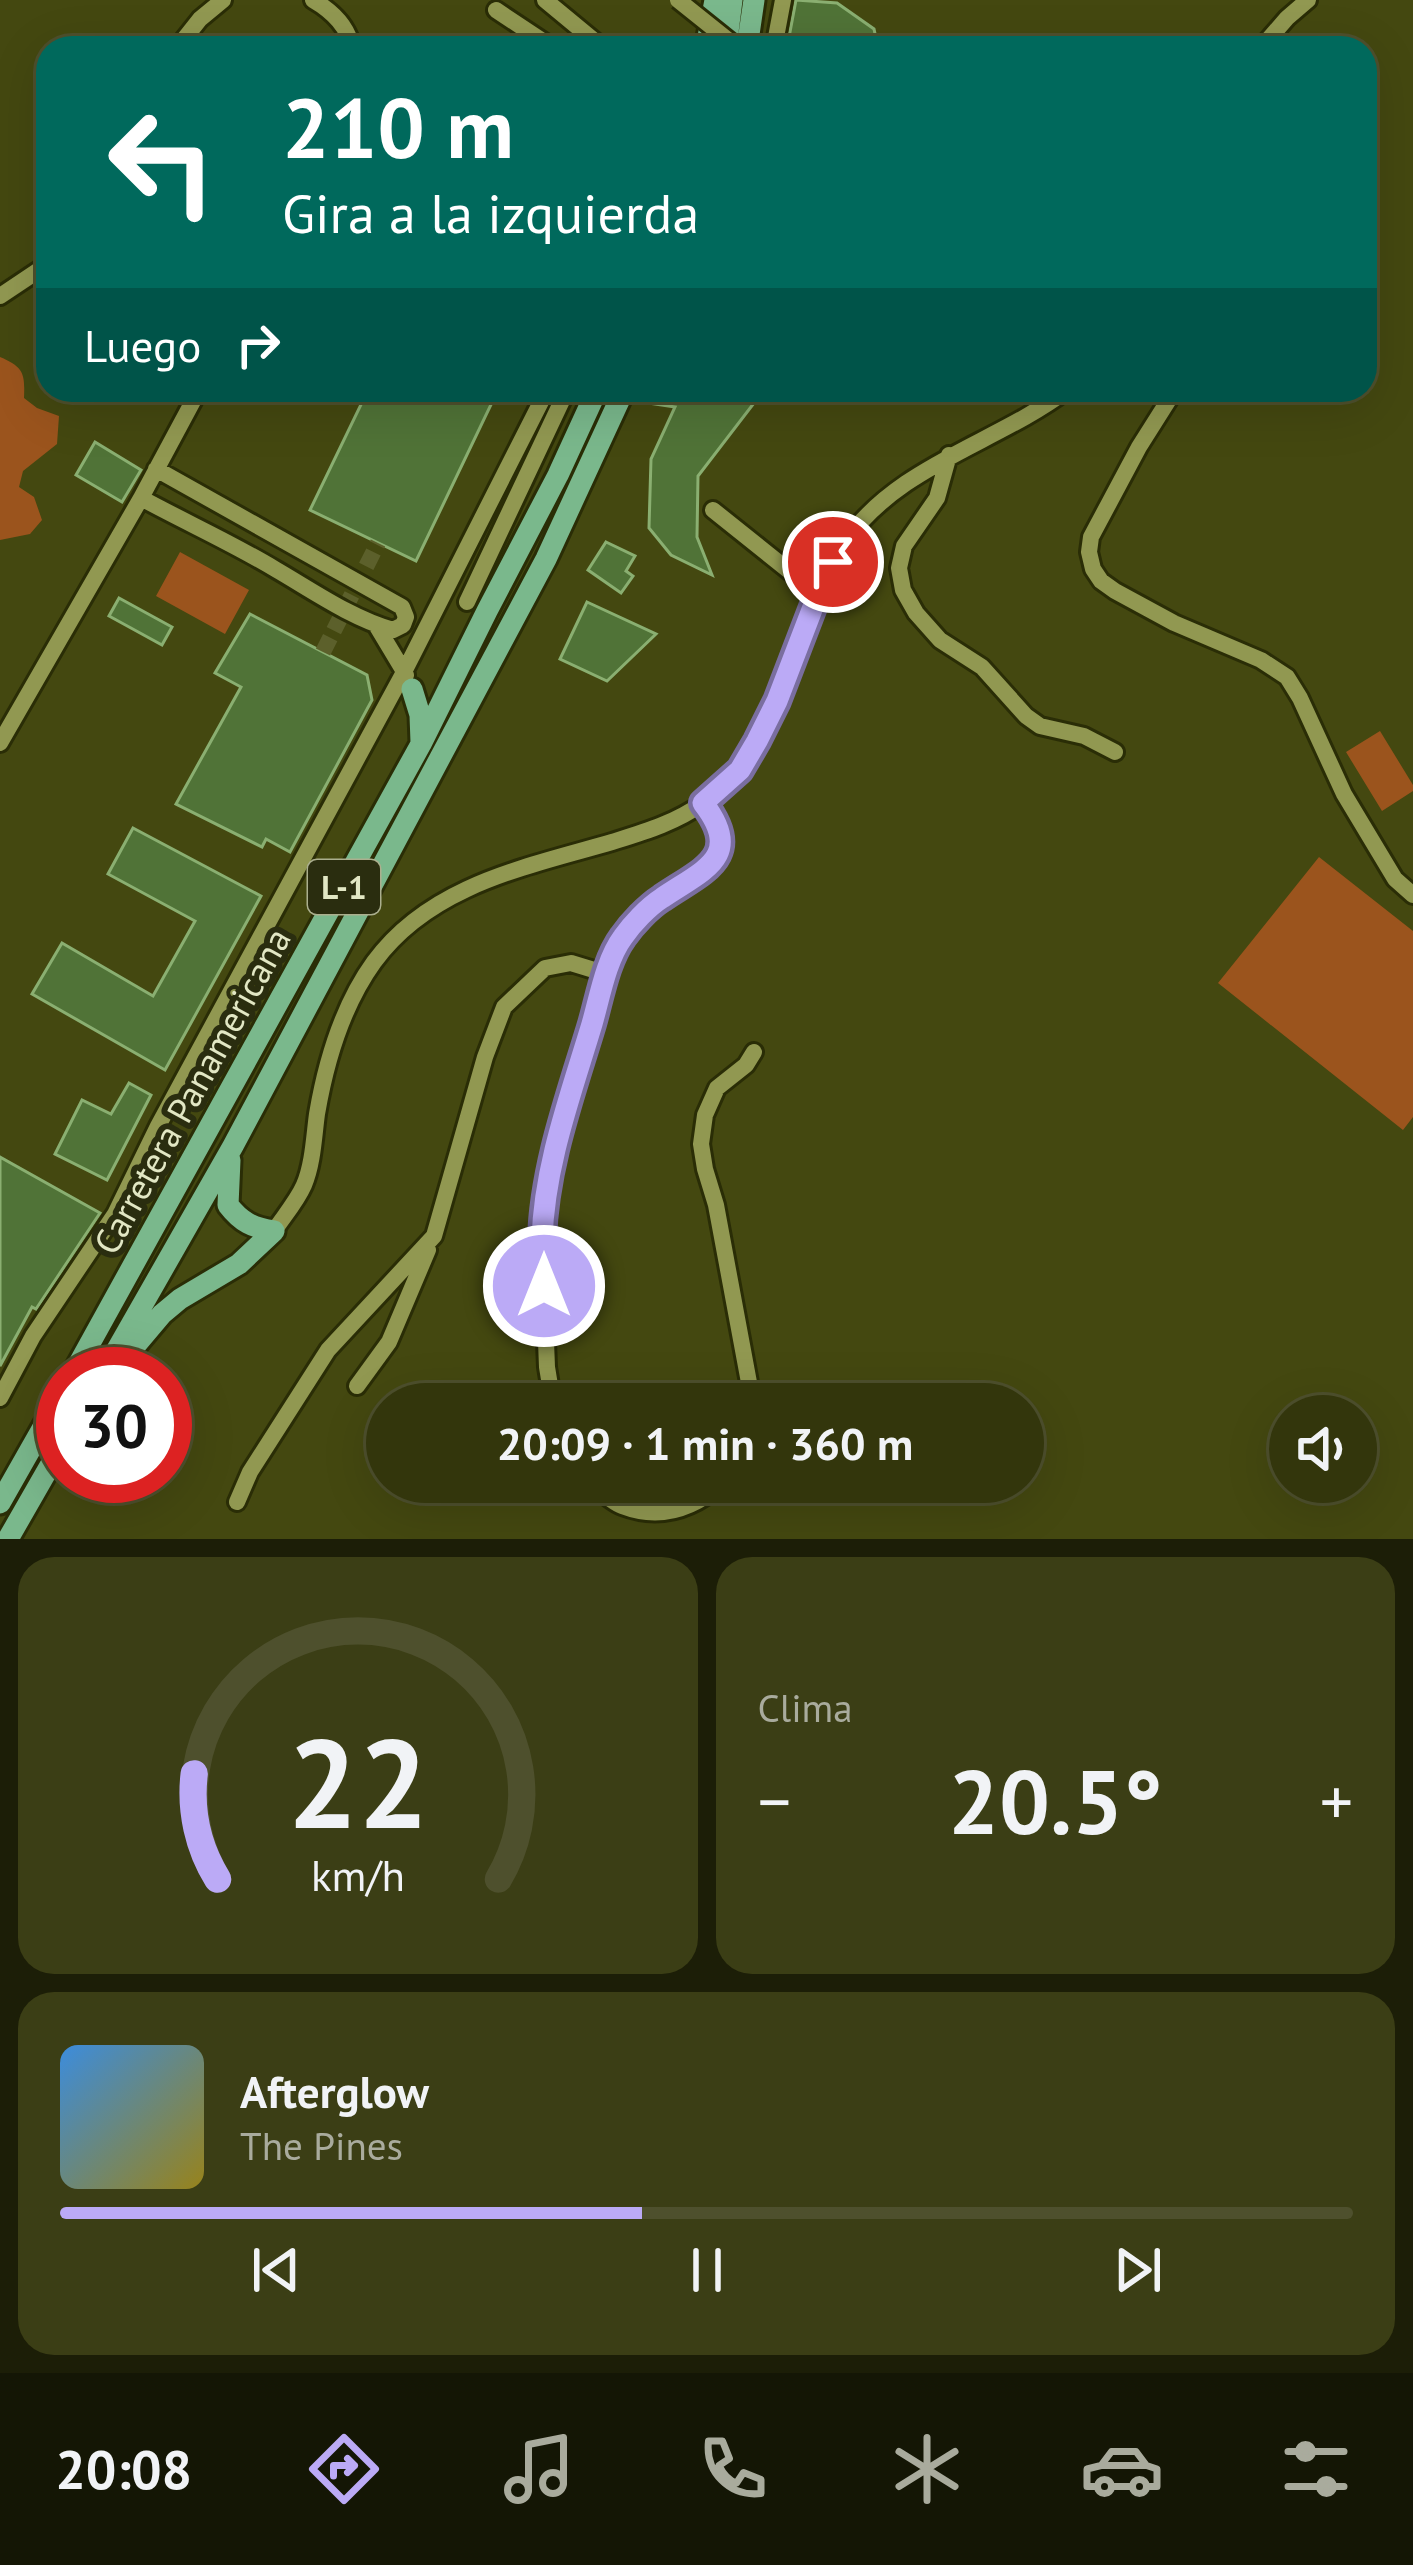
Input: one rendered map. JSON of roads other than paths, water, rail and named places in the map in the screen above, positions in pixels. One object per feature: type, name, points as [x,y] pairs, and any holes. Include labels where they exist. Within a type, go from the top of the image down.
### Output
[{"type":"main road","points":[[708,36],[715,0]]},
{"type":"main road","points":[[728,36],[732,0]]},
{"type":"main road","points":[[745,36],[754,0]]},
{"type":"main road","name":"Carretera Panamericana","points":[[88,1347],[421,744],[477,606],[558,475],[591,402]]},
{"type":"main road","name":"Carretera Panamericana","points":[[118,1347],[232,1146],[546,560],[618,402]]},
{"type":"main road","points":[[408,681],[420,715],[421,744]]},
{"type":"main road","name":"L-1","points":[[232,1146],[228,1205],[250,1226],[274,1231]]},
{"type":"main road","points":[[135,1347],[162,1314],[239,1264],[274,1231]]},
{"type":"main road","points":[[0,1503],[36,1440]]},
{"type":"main road","points":[[8,1539],[36,1491]]},
{"type":"main road","points":[[21,1539],[37,1503]]},
{"type":"street","points":[[187,36],[223,0]]},
{"type":"street","points":[[313,0],[350,36]]},
{"type":"street","points":[[545,0],[560,6],[591,36]]},
{"type":"street","points":[[678,0],[726,36]]},
{"type":"street","points":[[776,36],[783,0]]},
{"type":"street","points":[[1271,36],[1308,0]]},
{"type":"street","points":[[496,10],[535,36]]},
{"type":"street","points":[[0,296],[36,272]]},
{"type":"street","points":[[0,743],[192,402]]},
{"type":"street","points":[[0,1398],[33,1336],[115,1214],[158,1126],[408,681],[440,598],[541,402]]},
{"type":"street","points":[[382,595],[413,604],[449,597],[477,606],[562,402]]},
{"type":"street","points":[[274,1231],[305,1183],[331,1052],[344,1018],[374,962],[393,940],[440,901],[492,878],[667,825],[703,803],[740,770],[757,741],[818,594],[844,543],[859,525],[907,483],[949,455],[1049,402]]},
{"type":"street","points":[[1166,402],[1091,537],[1094,569],[1115,591],[1174,623],[1261,660],[1286,677],[1344,794],[1395,880],[1413,895]]},
{"type":"street","points":[[949,455],[938,498],[904,546],[899,568],[903,590],[940,640],[982,667],[1026,716],[1115,752]]},
{"type":"street","points":[[140,498],[375,624],[393,630],[403,625],[402,608],[382,595],[156,469]]},
{"type":"street","points":[[713,510],[818,594]]},
{"type":"street","points":[[279,571],[278,562],[290,546]]},
{"type":"street","points":[[375,624],[408,681]]},
{"type":"street","points":[[550,1383],[542,1238],[555,1145],[621,939],[657,901],[718,858],[722,839],[715,818],[703,803]]},
{"type":"street","points":[[357,1386],[389,1342],[434,1236],[484,1057],[503,1007],[545,968],[571,963],[607,974]]},
{"type":"street","points":[[749,1383],[701,1144],[705,1115],[716,1088],[746,1065],[754,1052]]},
{"type":"street","points":[[237,1502],[250,1472],[328,1350],[434,1236]]},
{"type":"street","points":[[616,1503],[678,1512],[694,1503]]},
{"type":"tunnel","points":[[323,652],[378,543]]}]
